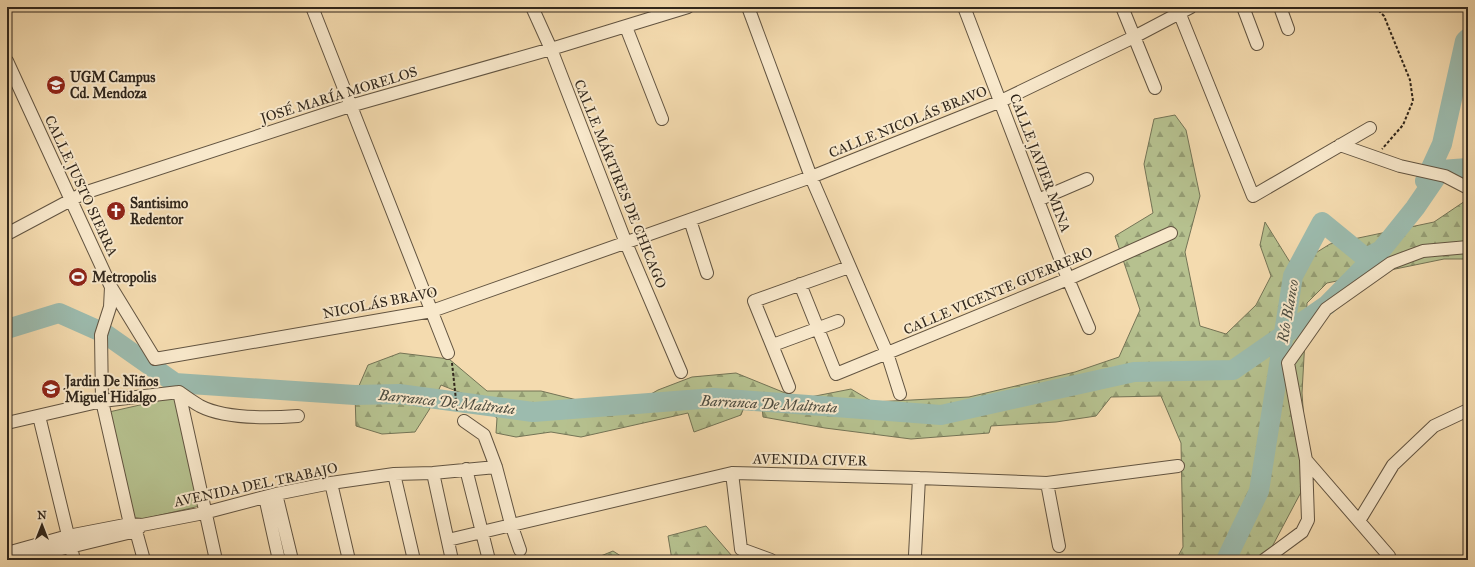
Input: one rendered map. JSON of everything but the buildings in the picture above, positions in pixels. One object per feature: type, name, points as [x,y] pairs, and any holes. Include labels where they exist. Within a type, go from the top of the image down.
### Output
[{"type":"street","points":[[312,7],[448,352]]},
{"type":"street","name":"CALLE MÁRTIRES DE CHICAGO","points":[[532,7],[551,49],[626,243],[681,372]]},
{"type":"street","name":"JOSÉ MARÍA MORELOS","points":[[7,234],[84,193],[350,106],[551,49],[688,7]]},
{"type":"street","points":[[748,7],[811,177],[886,353],[900,394]]},
{"type":"street","name":"CALLE JAVIER MINA","points":[[964,7],[1068,279],[1089,328]]},
{"type":"street","points":[[1122,7],[1155,88]]},
{"type":"street","name":"CALLE NICOLÁS BRAVO","points":[[626,243],[811,177],[1001,101],[1134,37],[1178,10],[1191,7]]},
{"type":"street","points":[[1243,7],[1257,44]]},
{"type":"street","points":[[1280,7],[1288,29]]},
{"type":"street","points":[[1178,10],[1253,196],[1370,128]]},
{"type":"street","points":[[626,27],[662,119]]},
{"type":"street","name":"CALLE JUSTO SIERRA","points":[[7,61],[111,287],[110,307],[101,335],[102,401],[144,560]]},
{"type":"street","points":[[1340,145],[1400,166],[1445,176],[1468,188]]},
{"type":"street","points":[[1038,200],[1086,179]]},
{"type":"street","points":[[690,220],[707,273]]},
{"type":"street","name":"CALLE VICENTE GUERRERO","points":[[818,328],[836,374],[1068,279],[1171,233]]},
{"type":"street","name":"NICOLÁS BRAVO","points":[[111,287],[155,359],[432,311],[626,243]]},
{"type":"street","points":[[1264,560],[1302,532],[1308,520],[1306,460],[1288,362],[1326,309],[1391,264],[1423,251],[1468,247]]},
{"type":"street","points":[[789,387],[754,301],[849,267]]},
{"type":"street","points":[[800,284],[818,328]]},
{"type":"street","points":[[773,345],[838,321]]},
{"type":"street","points":[[179,392],[204,513],[216,560]]},
{"type":"street","points":[[7,423],[102,401],[179,392],[201,406],[228,414],[268,418],[298,416]]},
{"type":"street","points":[[1359,521],[1393,465],[1434,426],[1468,410]]},
{"type":"street","points":[[39,416],[74,560]]},
{"type":"street","points":[[464,421],[484,435],[496,467],[511,524],[520,550]]},
{"type":"street","points":[[1306,460],[1389,556]]},
{"type":"street","name":"AVENIDA CIVER","points":[[448,540],[732,473],[1047,483],[1178,466]]},
{"type":"street","name":"AVENIDA DEL TRABAJO","points":[[7,552],[69,541],[204,513],[270,495],[331,483],[394,474],[433,473],[496,467]]},
{"type":"street","points":[[466,469],[489,560]]},
{"type":"street","points":[[433,473],[452,560]]},
{"type":"street","points":[[732,473],[741,549],[771,560]]},
{"type":"street","points":[[394,474],[414,560]]},
{"type":"street","points":[[915,555],[919,478]]},
{"type":"street","points":[[331,483],[349,560]]},
{"type":"street","points":[[1047,483],[1059,546]]},
{"type":"street","points":[[270,495],[279,560]]},
{"type":"street","points":[[270,495],[292,560]]},
{"type":"street","name":"AVENIDA DEL TRABAJO","points":[[16,560],[69,541]]},
{"type":"path","points":[[1375,7],[1384,16],[1410,80],[1413,101],[1403,125],[1375,157]]},
{"type":"path","points":[[453,365],[456,409]]},
{"type":"green space","points":[[1175,115],[1186,130],[1200,196],[1185,252],[1200,326],[1226,334],[1256,305],[1271,276],[1260,245],[1265,222],[1293,267],[1330,244],[1434,222],[1468,199],[1468,259],[1444,259],[1327,283],[1307,303],[1302,393],[1308,479],[1265,560],[1176,560],[1183,547],[1181,443],[1161,396],[1111,397],[1096,416],[1056,422],[991,426],[989,433],[911,439],[825,428],[763,417],[762,407],[746,402],[741,415],[694,432],[688,413],[581,437],[551,432],[516,437],[496,433],[497,418],[469,396],[441,385],[429,410],[415,432],[382,434],[356,426],[355,395],[368,365],[400,353],[449,359],[487,391],[541,391],[621,411],[658,390],[692,377],[736,373],[800,399],[851,389],[873,402],[969,397],[1075,372],[1119,357],[1140,310],[1115,236],[1153,213],[1144,164],[1154,119]]},
{"type":"green space","points":[[175,397],[200,506],[134,521],[109,412]]},
{"type":"green space","points":[[706,526],[732,556],[744,560],[672,560],[668,536]]},
{"type":"green space","points":[[613,551],[627,560],[591,560]]},
{"type":"waterway","name":"Río Blanco","points":[[1425,181],[1442,144],[1465,41],[1468,38]]},
{"type":"waterway","name":"Barranca De Maltrata","points":[[7,329],[59,313],[104,333],[175,383],[355,395],[399,394],[533,412],[714,398],[941,415],[1134,372],[1233,370],[1327,305],[1382,249],[1415,208],[1441,170],[1468,168]]},
{"type":"waterway","name":"Río Blanco","points":[[1226,560],[1259,491],[1293,276],[1322,222],[1366,258],[1381,250]]},
{"type":"place","name":"UGM Campus Cd. Mendoza","points":[[56,85]]},
{"type":"place","name":"Santisimo Redentor","points":[[116,211]]},
{"type":"place","name":"Metropolis","points":[[78,277]]},
{"type":"place","name":"Jardin De Niños Miguel Hidalgo","points":[[51,389]]}]
